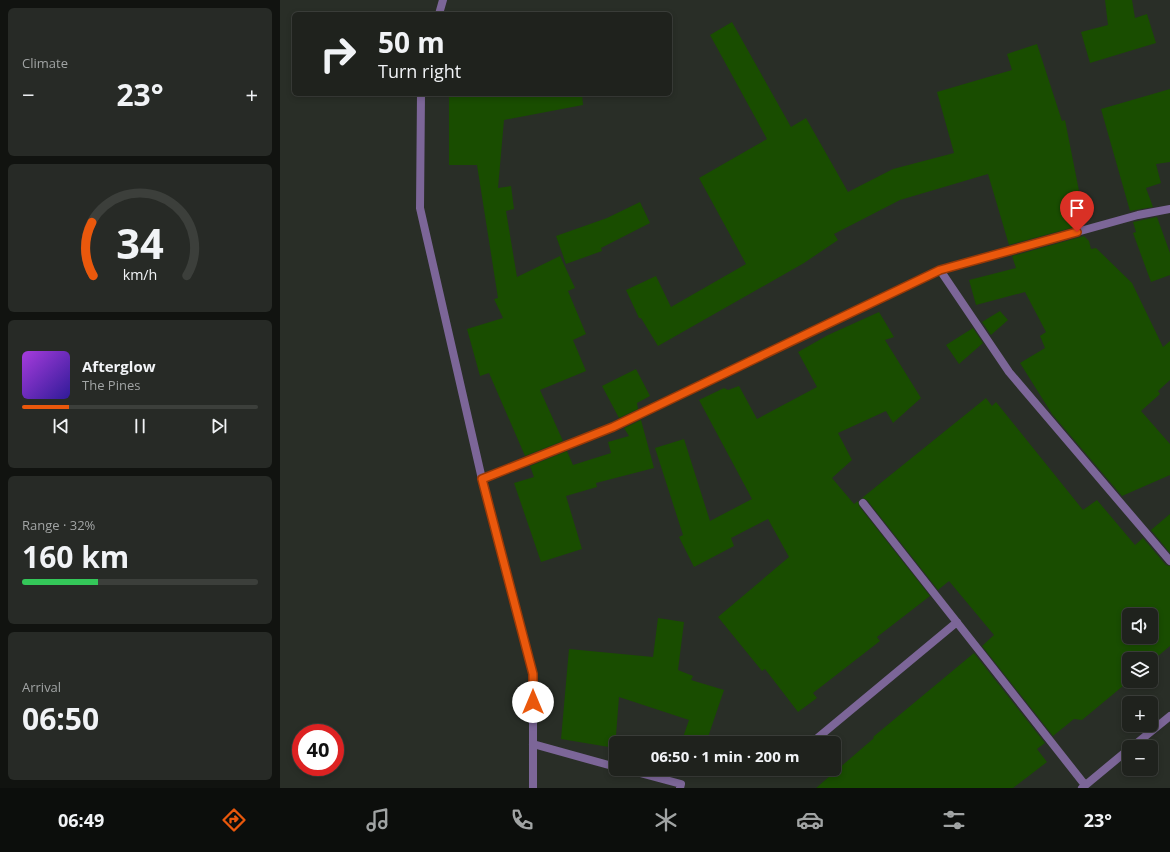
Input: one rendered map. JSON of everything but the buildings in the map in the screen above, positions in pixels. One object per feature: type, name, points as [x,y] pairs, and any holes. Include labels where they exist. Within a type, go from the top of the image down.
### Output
[{"type":"street","points":[[440,12],[443,0]]},
{"type":"street","points":[[421,96],[420,208],[482,479],[533,674],[533,788]]},
{"type":"street","points":[[482,479],[613,427],[940,270],[1138,215],[1170,209]]},
{"type":"street","points":[[940,270],[1009,372],[1170,562]]},
{"type":"street","points":[[863,503],[1084,787],[1122,755]]},
{"type":"street","points":[[820,736],[957,622]]},
{"type":"street","points":[[1141,740],[1170,716]]},
{"type":"street","points":[[533,744],[609,764]]},
{"type":"street","points":[[651,776],[681,784],[680,788]]},
{"type":"route","points":[[533,702],[533,674],[482,479],[613,427],[940,270],[1077,232]]}]
